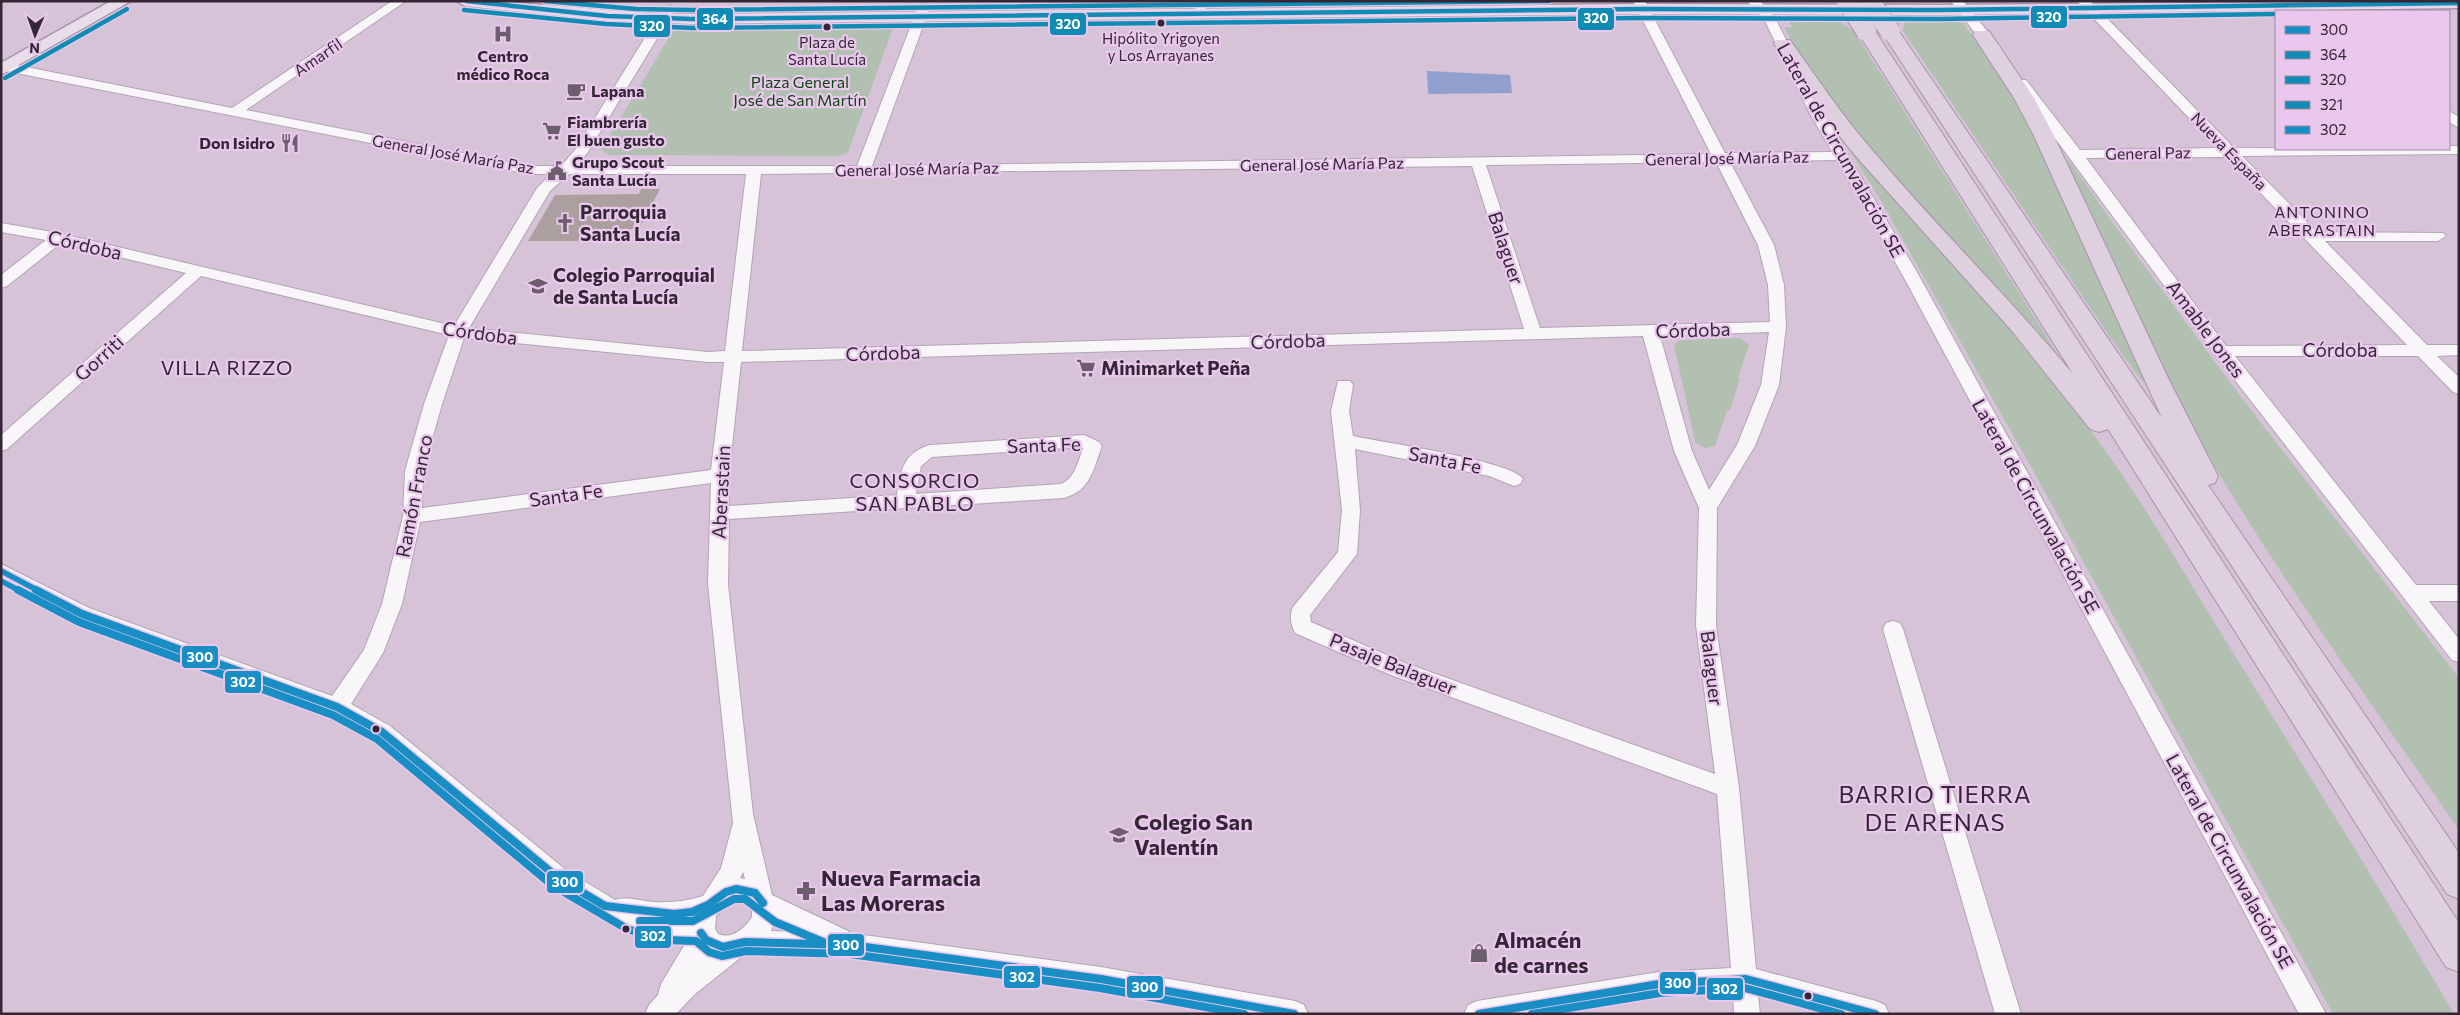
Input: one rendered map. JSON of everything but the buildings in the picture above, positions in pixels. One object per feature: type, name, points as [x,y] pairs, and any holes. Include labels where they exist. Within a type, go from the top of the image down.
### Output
[{"type":"highway","points":[[1847,1],[2459,955]]},
{"type":"highway","points":[[1870,1],[2459,883]]},
{"type":"highway","points":[[1982,34],[2024,98],[2043,134],[2157,382],[2269,599]]},
{"type":"highway","points":[[1782,44],[1843,128],[2044,354],[2206,560]]},
{"type":"highway","points":[[2320,676],[2459,865]]},
{"type":"highway","points":[[2380,833],[2459,978]]},
{"type":"main road","points":[[3,67],[124,1]]},
{"type":"main road","points":[[465,1],[525,3],[666,14],[1463,1]]},
{"type":"main road","points":[[1200,6],[2086,4],[2318,6],[2459,4]]},
{"type":"street","name":"Amarfil","points":[[235,112],[400,1]]},
{"type":"street","name":"Nueva España","points":[[2086,4],[2459,388]]},
{"type":"street","points":[[1642,5],[1766,245],[1776,285],[1778,327],[1770,385],[1746,446],[1708,508]]},
{"type":"street","name":"Amable Jones","points":[[1960,5],[2077,154],[2222,351],[2459,654]]},
{"type":"street","name":"Lateral de Circunvalación SE","points":[[1757,6],[1769,18],[1794,71],[1910,274],[2313,1014]]},
{"type":"street","points":[[863,170],[923,11]]},
{"type":"street","name":"Ramón Franco","points":[[337,706],[373,653],[392,604],[412,516],[414,471],[433,404],[458,332],[544,188],[564,171],[581,152],[666,14]]},
{"type":"street","name":"General José María Paz","points":[[3,67],[528,170],[863,170],[1842,156]]},
{"type":"street","name":"General Paz","points":[[2077,154],[2459,150]]},
{"type":"street","name":"Balaguer","points":[[1478,162],[1534,334]]},
{"type":"street","name":"Aberastain","points":[[754,170],[720,475],[718,584],[742,814],[762,901]]},
{"type":"street","name":"Córdoba","points":[[1,228],[58,238],[196,272],[458,332],[708,357],[1778,327]]},
{"type":"street","points":[[2312,237],[2438,236]]},
{"type":"street","points":[[1,284],[58,238]]},
{"type":"street","name":"Gorriti","points":[[1,445],[196,272]]},
{"type":"street","name":"Balaguer","points":[[1650,331],[1683,451],[1708,508],[1706,625],[1728,788],[1746,979],[1747,1014]]},
{"type":"street","name":"Córdoba","points":[[2222,351],[2459,350]]},
{"type":"street","name":"Pasaje Balaguer","points":[[1344,385],[1340,411],[1345,441],[1351,510],[1347,554],[1300,613],[1302,627],[1398,669],[1728,788]]},
{"type":"street","name":"Santa Fe","points":[[720,513],[1064,491],[1075,486],[1081,477],[1093,446],[1084,441],[921,453],[912,465],[906,500]]},
{"type":"street","name":"Santa Fe","points":[[1345,441],[1493,470],[1514,479]]},
{"type":"street","name":"Santa Fe","points":[[412,516],[720,475]]},
{"type":"street","points":[[1,571],[82,614],[337,706],[382,732],[558,878],[630,920],[645,926],[666,931],[702,934],[714,945],[852,945],[1101,979],[1295,1014]]},
{"type":"street","points":[[2412,593],[2459,593]]},
{"type":"street","points":[[1893,629],[2008,1014]]},
{"type":"street","name":"Aberastain","points":[[712,901],[728,881],[735,863],[742,814]]},
{"type":"street","points":[[605,906],[635,911],[674,914],[692,912],[736,889],[755,892],[762,901],[797,921],[852,945]]},
{"type":"street","points":[[661,1011],[702,934],[701,924],[712,901]]},
{"type":"street","points":[[661,1011],[686,986],[739,944],[754,935],[761,926],[765,916],[762,901]]},
{"type":"street","points":[[1477,1014],[1659,984],[1746,979],[1876,1014]]},
{"type":"green space","points":[[1905,18],[1952,18],[1959,23],[1963,23],[2017,96],[2146,382],[2142,381],[2116,346],[1903,31]]},
{"type":"green space","points":[[1835,19],[1854,31],[2072,377],[1906,193],[1809,74],[1784,27],[1792,27],[1788,20]]},
{"type":"green space","name":"Plaza General José de San Martín","points":[[889,25],[893,28],[848,152],[839,156],[610,155],[601,150],[673,31],[683,27]]},
{"type":"green space","points":[[1838,132],[2004,321],[2067,399],[2116,466],[2154,523],[2454,1014],[2333,1014],[2030,465],[1878,196]]},
{"type":"green space","points":[[2069,160],[2235,389],[2459,678],[2459,830],[2284,577],[2188,420],[2139,325],[2065,163]]},
{"type":"green space","points":[[1740,338],[1749,345],[1738,377],[1740,379],[1715,446],[1705,448],[1695,442],[1674,345],[1680,340]]},
{"type":"water","points":[[1427,71],[1510,75],[1512,93],[1428,94]]},
{"type":"transit line","name":"364","points":[[467,1],[607,16],[692,19],[1644,9],[1938,10],[2459,3]]},
{"type":"transit line","name":"321","points":[[545,1],[636,9],[692,10],[1549,1]]},
{"type":"transit line","name":"320","points":[[5,78],[127,9]]},
{"type":"transit line","name":"320","points":[[464,10],[606,24],[692,28],[1644,18],[1938,19],[2275,14]]},
{"type":"transit line","name":"300","points":[[1,571],[82,614],[337,707],[382,732],[558,878],[605,906],[674,914],[692,912],[708,905],[726,892],[736,889],[755,893],[763,903]]},
{"type":"transit line","name":"302","points":[[1,581],[79,622],[333,715],[377,739],[552,885],[627,929],[665,940],[696,941],[709,952],[722,956],[746,951],[850,954],[1100,988],[1244,1014]]},
{"type":"transit line","name":"302","points":[[640,921],[693,921],[734,899],[745,899],[775,922],[835,947]]},
{"type":"transit line","name":"300","points":[[701,933],[706,940],[723,947],[745,942],[851,945],[1101,979],[1294,1014]]},
{"type":"transit line","name":"300","points":[[1479,1014],[1659,984],[1746,979],[1875,1014]]},
{"type":"transit line","name":"302","points":[[1532,1014],[1660,993],[1745,988],[1841,1014]]},
{"type":"place","name":"Hipólito Yrigoyen y Los Arrayanes","points":[[1161,23]]},
{"type":"place","name":"Plaza de Santa Lucía","points":[[827,27]]},
{"type":"place","name":"Centro médico Roca","points":[[503,34]]},
{"type":"place","name":"Lapana","points":[[576,91]]},
{"type":"place","name":"Fiambrería El buen gusto","points":[[552,131]]},
{"type":"place","name":"Don Isidro","points":[[290,143]]},
{"type":"place","name":"Grupo Scout Santa Lucía","points":[[557,171]]},
{"type":"place","name":"Parroquia Santa Lucía","points":[[565,223]]},
{"type":"place","name":"Colegio Parroquial de Santa Lucía","points":[[538,286]]},
{"type":"place","name":"Minimarket Peña","points":[[1086,368]]},
{"type":"place","name":"Colegio San Valentín","points":[[1119,835]]},
{"type":"place","name":"Nueva Farmacia Las Moreras","points":[[806,891]]},
{"type":"place","name":"Almacén de carnes","points":[[1479,953]]},
{"type":"district","name":"ANTONINO ABERASTAIN","points":[[2322,221]]},
{"type":"district","name":"VILLA RIZZO","points":[[227,368]]},
{"type":"district","name":"CONSORCIO SAN PABLO","points":[[915,492]]},
{"type":"district","name":"BARRIO TIERRA DE ARENAS","points":[[1935,809]]}]
